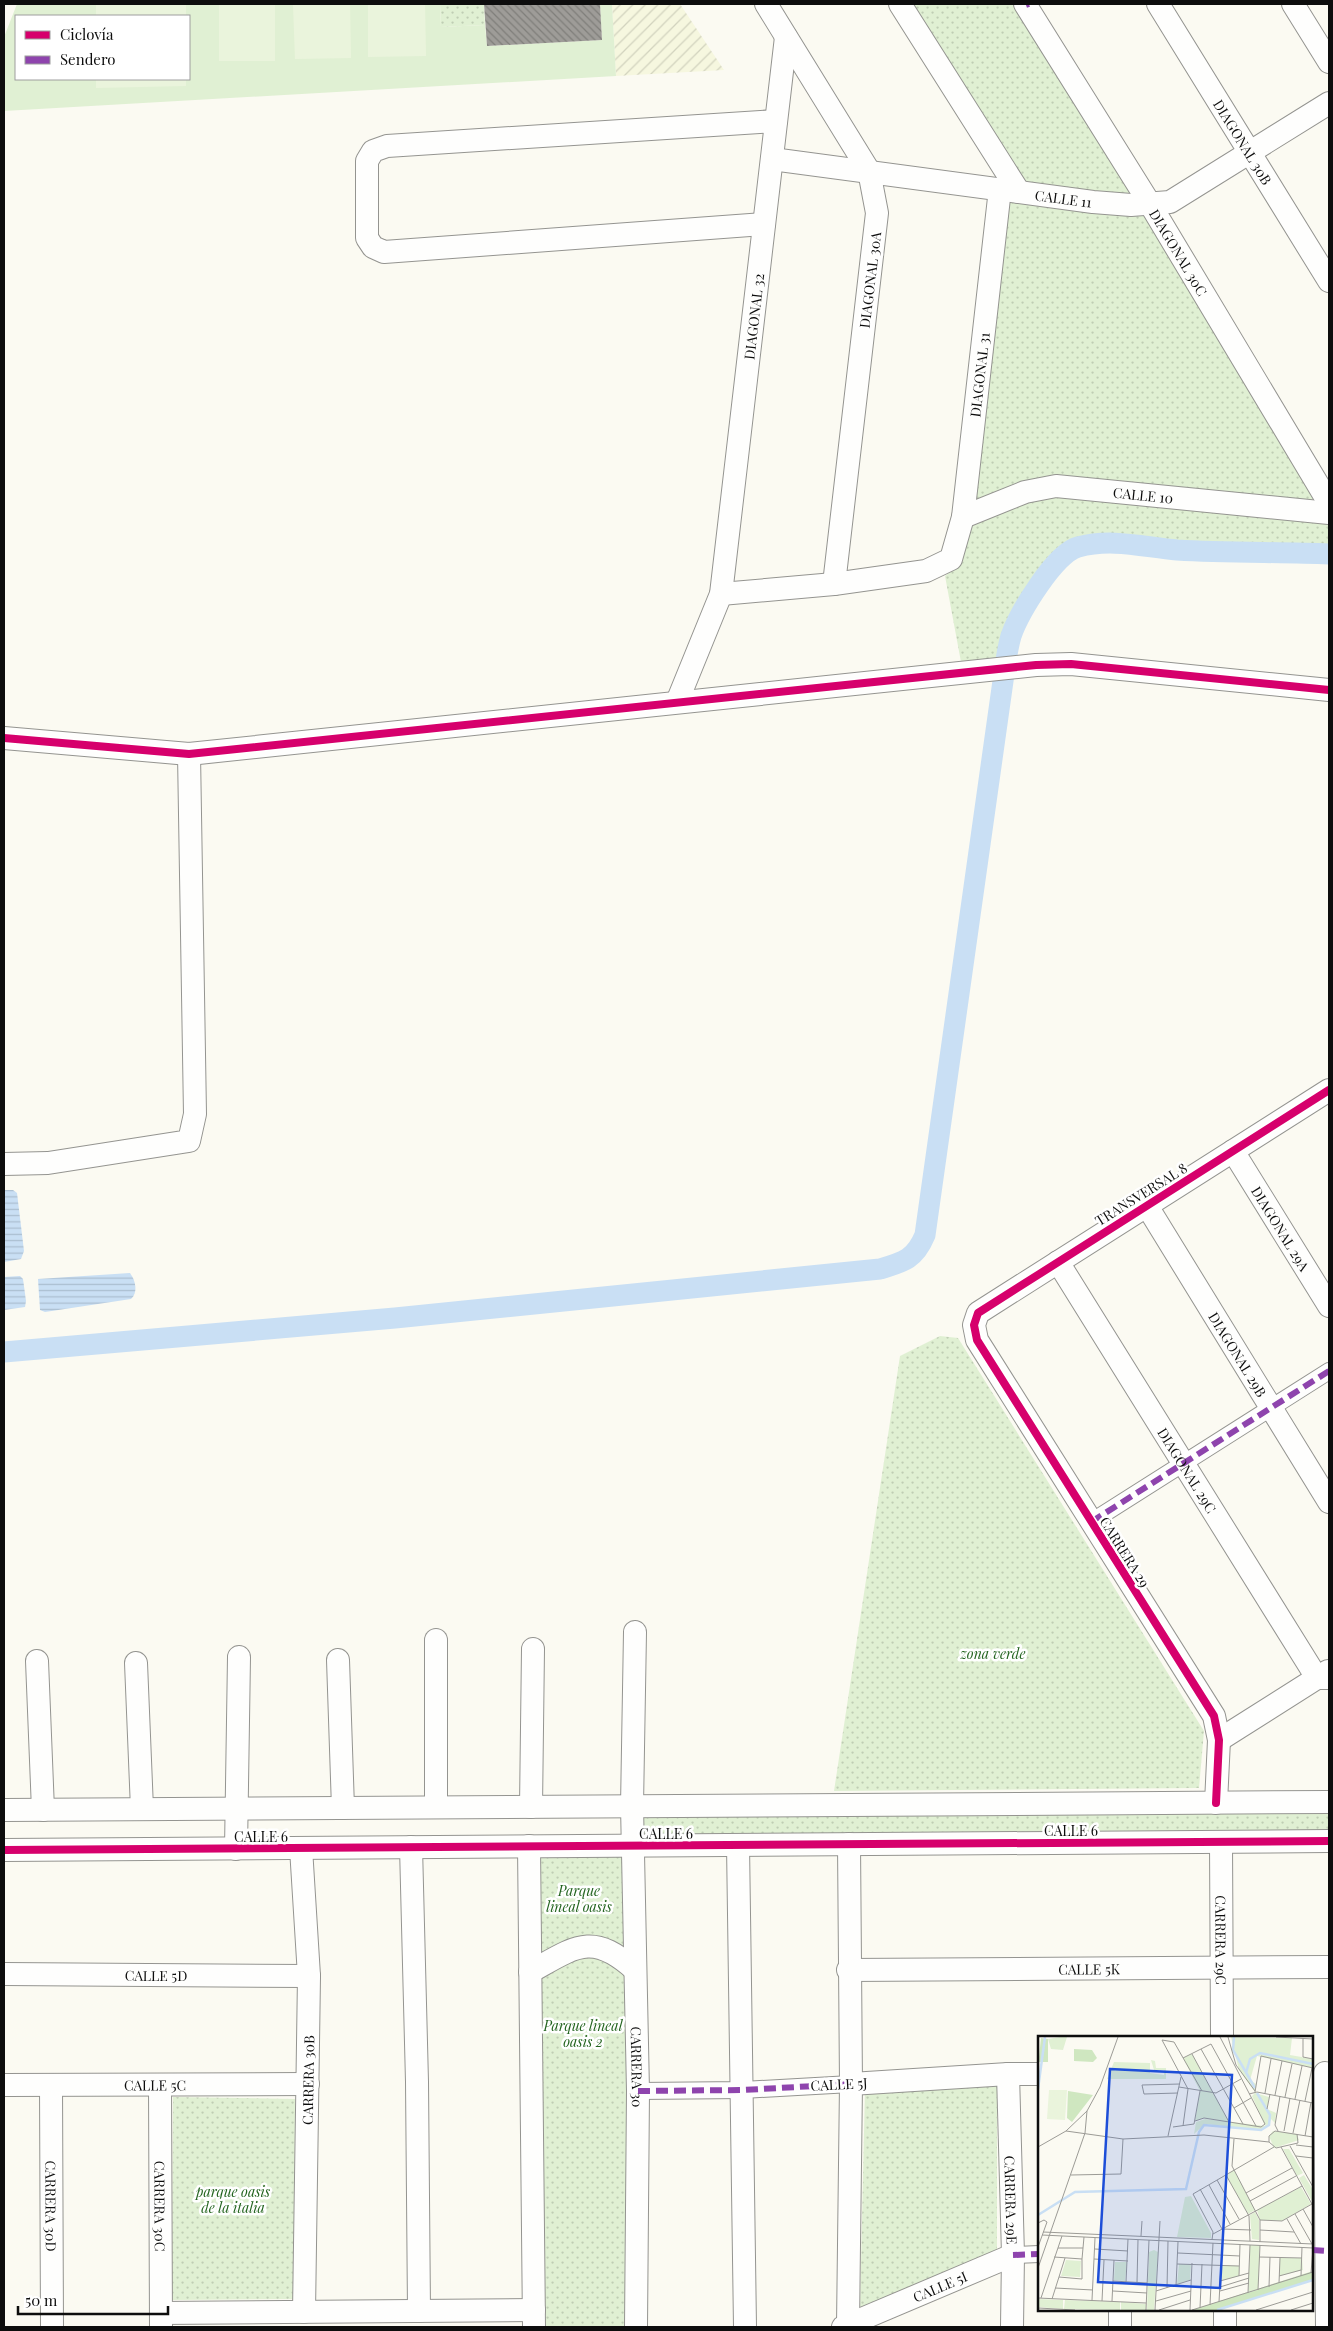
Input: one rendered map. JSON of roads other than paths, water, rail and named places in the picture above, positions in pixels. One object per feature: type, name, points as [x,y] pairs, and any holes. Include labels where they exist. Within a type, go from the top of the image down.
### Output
[{"type":"street","name":"DIAGONAL 30A","points":[[766,4],[869,172],[877,213],[834,584]]},
{"type":"street","points":[[900,4],[1009,191]]},
{"type":"street","name":"DIAGONAL 30C","points":[[1027,4],[1150,204],[1329,504]]},
{"type":"street","name":"DIAGONAL 30B","points":[[1158,4],[1329,281]]},
{"type":"street","points":[[1293,4],[1329,62]]},
{"type":"street","name":"DIAGONAL 32","points":[[677,702],[721,594],[786,37]]},
{"type":"street","name":"CALLE 11","points":[[772,159],[1093,202],[1131,205],[1170,202],[1329,103]]},
{"type":"street","points":[[764,224],[384,252],[373,247],[367,238],[367,161],[373,151],[387,146],[776,121]]},
{"type":"street","name":"DIAGONAL 31","points":[[834,584],[926,572],[951,559],[963,517],[1009,191]]},
{"type":"street","name":"CALLE 10","points":[[963,517],[1025,492],[1056,486],[1329,513]]},
{"type":"street","points":[[721,594],[834,584]]},
{"type":"street","points":[[4,738],[189,754],[1036,665],[1071,664],[1329,690]]},
{"type":"street","points":[[4,1164],[48,1163],[189,1141],[195,1114],[189,754]]},
{"type":"street","name":"TRANSVERSAL 8","points":[[974,1325],[978,1313],[1328,1093]]},
{"type":"street","name":"DIAGONAL 29A","points":[[1233,1151],[1329,1306]]},
{"type":"street","name":"DIAGONAL 29B","points":[[1147,1206],[1329,1502]]},
{"type":"street","name":"DIAGONAL 29C","points":[[1058,1262],[1183,1464],[1325,1676]]},
{"type":"street","name":"CARRERA 29","points":[[974,1325],[977,1340],[1214,1716],[1219,1740],[1216,1803]]},
{"type":"street","points":[[1091,1522],[1329,1371]]},
{"type":"street","name":"CARRERA 30","points":[[634,1632],[632,1846],[638,2091],[636,2327]]},
{"type":"street","points":[[436,1640],[436,1808]]},
{"type":"street","points":[[532,1807],[533,1649]]},
{"type":"street","points":[[236,1848],[239,1657]]},
{"type":"street","points":[[338,1660],[343,1808]]},
{"type":"street","points":[[37,1661],[43,1810]]},
{"type":"street","points":[[136,1663],[142,1809]]},
{"type":"street","points":[[1219,1740],[1325,1676]]},
{"type":"street","name":"CALLE 6","points":[[4,1810],[1329,1802]]},
{"type":"street","name":"CALLE 6","points":[[4,1850],[1329,1841]]},
{"type":"street","name":"CARRERA 29C","points":[[1221,1842],[1222,2036]]},
{"type":"street","points":[[845,2326],[851,2084],[848,1970],[849,1844]]},
{"type":"street","points":[[738,1845],[746,2327]]},
{"type":"street","points":[[161,2320],[304,2312],[419,2311],[534,2318],[529,1846]]},
{"type":"street","points":[[411,1847],[417,2072],[419,2311]]},
{"type":"street","name":"CARRERA 30B","points":[[301,1848],[309,1976],[304,2312]]},
{"type":"street","points":[[530,1972],[566,1952],[580,1947],[593,1946],[612,1951],[635,1970]]},
{"type":"street","name":"CALLE 5K","points":[[848,1970],[1329,1967]]},
{"type":"street","name":"CALLE 5D","points":[[4,1974],[309,1976]]},
{"type":"street","name":"CALLE 5J","points":[[638,2091],[743,2090],[1008,2074],[1038,2074]]},
{"type":"street","name":"CARRERA 29E","points":[[1008,2074],[1013,2255],[1012,2327]]},
{"type":"street","points":[[1322,2074],[1323,2250],[1328,2316]]},
{"type":"street","name":"CALLE 5C","points":[[4,2085],[308,2084]]},
{"type":"street","name":"CARRERA 30D","points":[[51,2085],[52,2327]]},
{"type":"street","name":"CARRERA 30C","points":[[160,2085],[161,2320]]},
{"type":"street","name":"CALLE 5I","points":[[845,2326],[1013,2255],[1038,2254]]},
{"type":"street","points":[[1120,2311],[1120,2327]]},
{"type":"street","points":[[1225,2311],[1225,2327]]},
{"type":"water","points":[[4,1190],[13,1190],[17,1193],[24,1251],[21,1259],[4,1262]]},
{"type":"water","points":[[130,1273],[135,1287],[135,1294],[131,1299],[45,1312],[40,1310],[38,1279]]},
{"type":"water","points":[[20,1276],[23,1279],[25,1307],[4,1310],[4,1277]]},
{"type":"waterway","points":[[4,1352],[395,1318],[880,1269],[908,1258],[917,1249],[925,1235],[1006,658],[1015,626],[1030,599],[1059,560],[1078,547],[1091,544],[1115,543],[1196,551],[1329,554]]},
{"type":"park label","name":"zona verde","points":[[993,1653]]},
{"type":"park label","name":"Parque lineal oasis","points":[[579,1898]]},
{"type":"park label","name":"Parque lineal oasis 2","points":[[583,2034]]},
{"type":"park label","name":"parque oasis de la italia","points":[[233,2200]]}]
